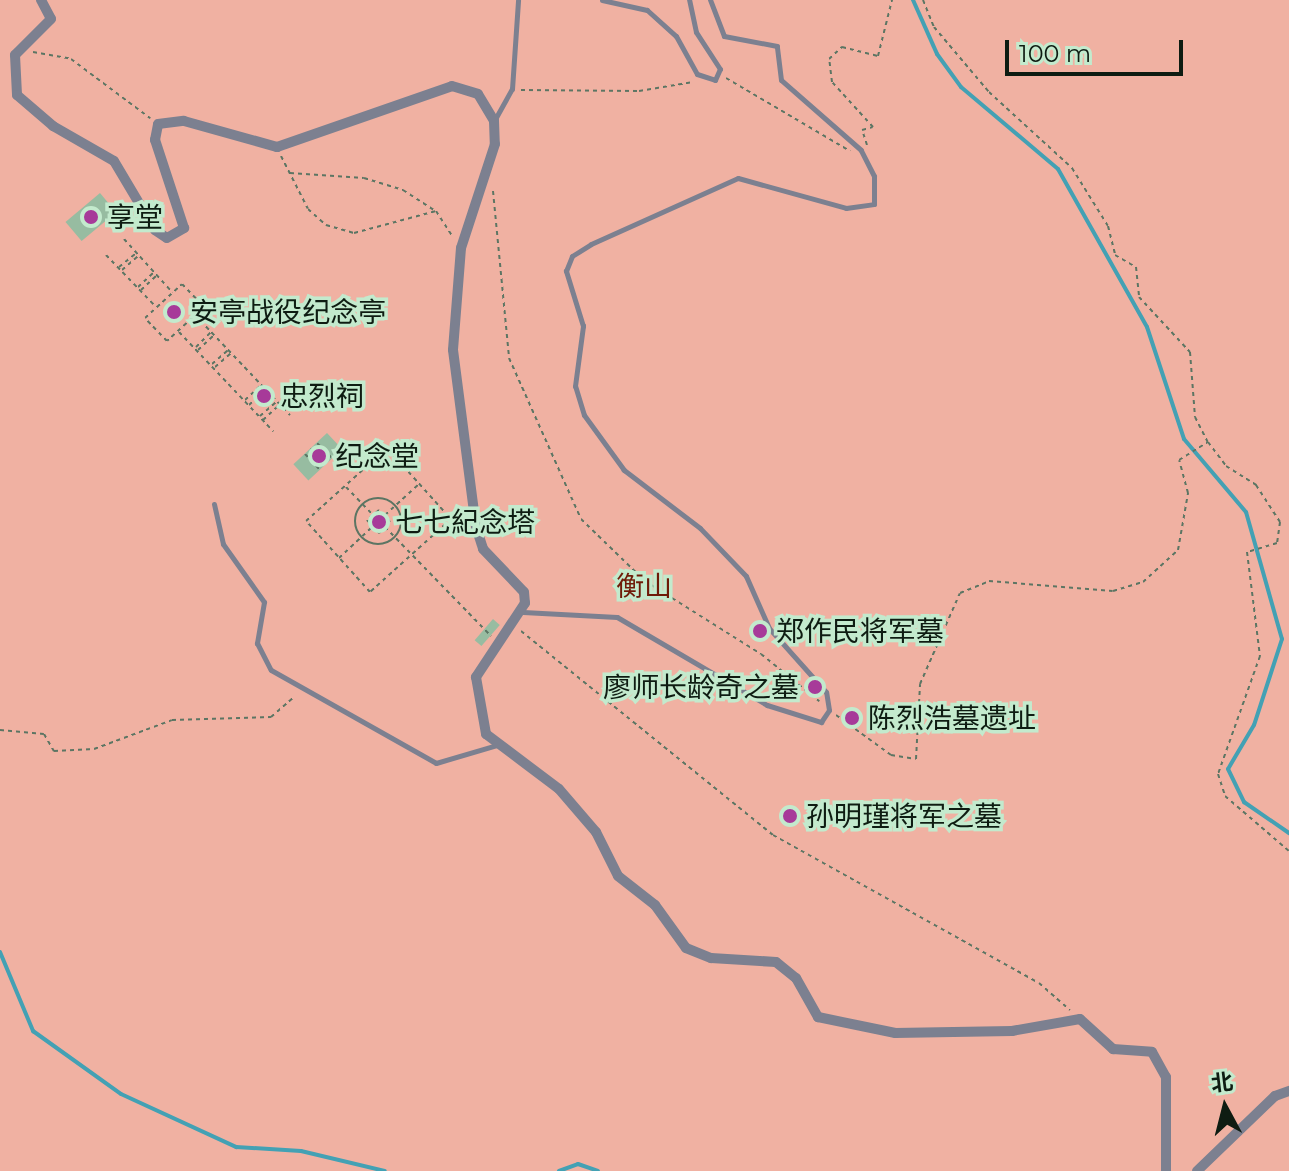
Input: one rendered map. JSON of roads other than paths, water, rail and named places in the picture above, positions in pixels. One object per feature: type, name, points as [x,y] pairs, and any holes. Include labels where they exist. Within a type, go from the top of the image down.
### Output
[{"type":"street","points":[[41,0],[51,19],[19,51],[10,68],[17,95],[114,161],[155,230],[167,238],[184,228],[155,140],[158,124],[184,121],[277,147],[452,86],[478,94],[494,121],[492,169],[461,248],[453,350],[476,527],[483,549],[524,592],[523,612],[516,626],[476,677],[479,720],[497,745],[559,789],[596,832],[618,876],[655,905],[686,948],[711,958],[776,962],[796,978],[818,1017],[895,1033],[1012,1031],[1080,1019],[1113,1049],[1152,1052],[1160,1061],[1166,1171]]},
{"type":"street","points":[[1197,1171],[1275,1096],[1289,1091]]},
{"type":"lane","points":[[494,121],[512,89],[518,0]]},
{"type":"lane","points":[[602,0],[656,17],[705,77],[721,77],[696,32],[689,0]]},
{"type":"lane","points":[[523,612],[617,617],[767,705],[821,722],[829,710],[826,692],[769,628],[746,576],[700,528],[624,470],[584,415],[575,386],[583,326],[566,271],[572,256],[591,244],[719,181],[755,179],[854,209],[874,204],[874,176],[861,150],[781,80],[777,46],[724,36],[710,0]]},
{"type":"lane","points":[[214,504],[223,544],[264,602],[259,656],[398,748],[436,763],[497,745]]},
{"type":"waterway","points":[[913,0],[937,54],[961,87],[1058,169],[1147,327],[1184,439],[1246,512],[1282,639],[1254,725],[1228,769],[1244,802],[1289,833]]},
{"type":"waterway","points":[[0,952],[33,1031],[121,1094],[236,1147],[301,1151],[385,1171]]},
{"type":"waterway","points":[[559,1171],[578,1164],[598,1171]]},
{"type":"place","name":"享堂","points":[[91,217]]},
{"type":"place","name":"安亭战役纪念亭","points":[[174,312]]},
{"type":"place","name":"忠烈祠","points":[[264,396]]},
{"type":"place","name":"纪念堂","points":[[319,456]]},
{"type":"place","name":"七七紀念塔","points":[[379,522]]},
{"type":"place","name":"郑作民将军墓","points":[[760,631]]},
{"type":"place","name":"廖师长龄奇之墓","points":[[815,687]]},
{"type":"place","name":"陈烈浩墓遗址","points":[[852,718]]},
{"type":"place","name":"孙明瑾将军之墓","points":[[790,816]]},
{"type":"park label","name":"衡山","points":[[644,586]]}]
